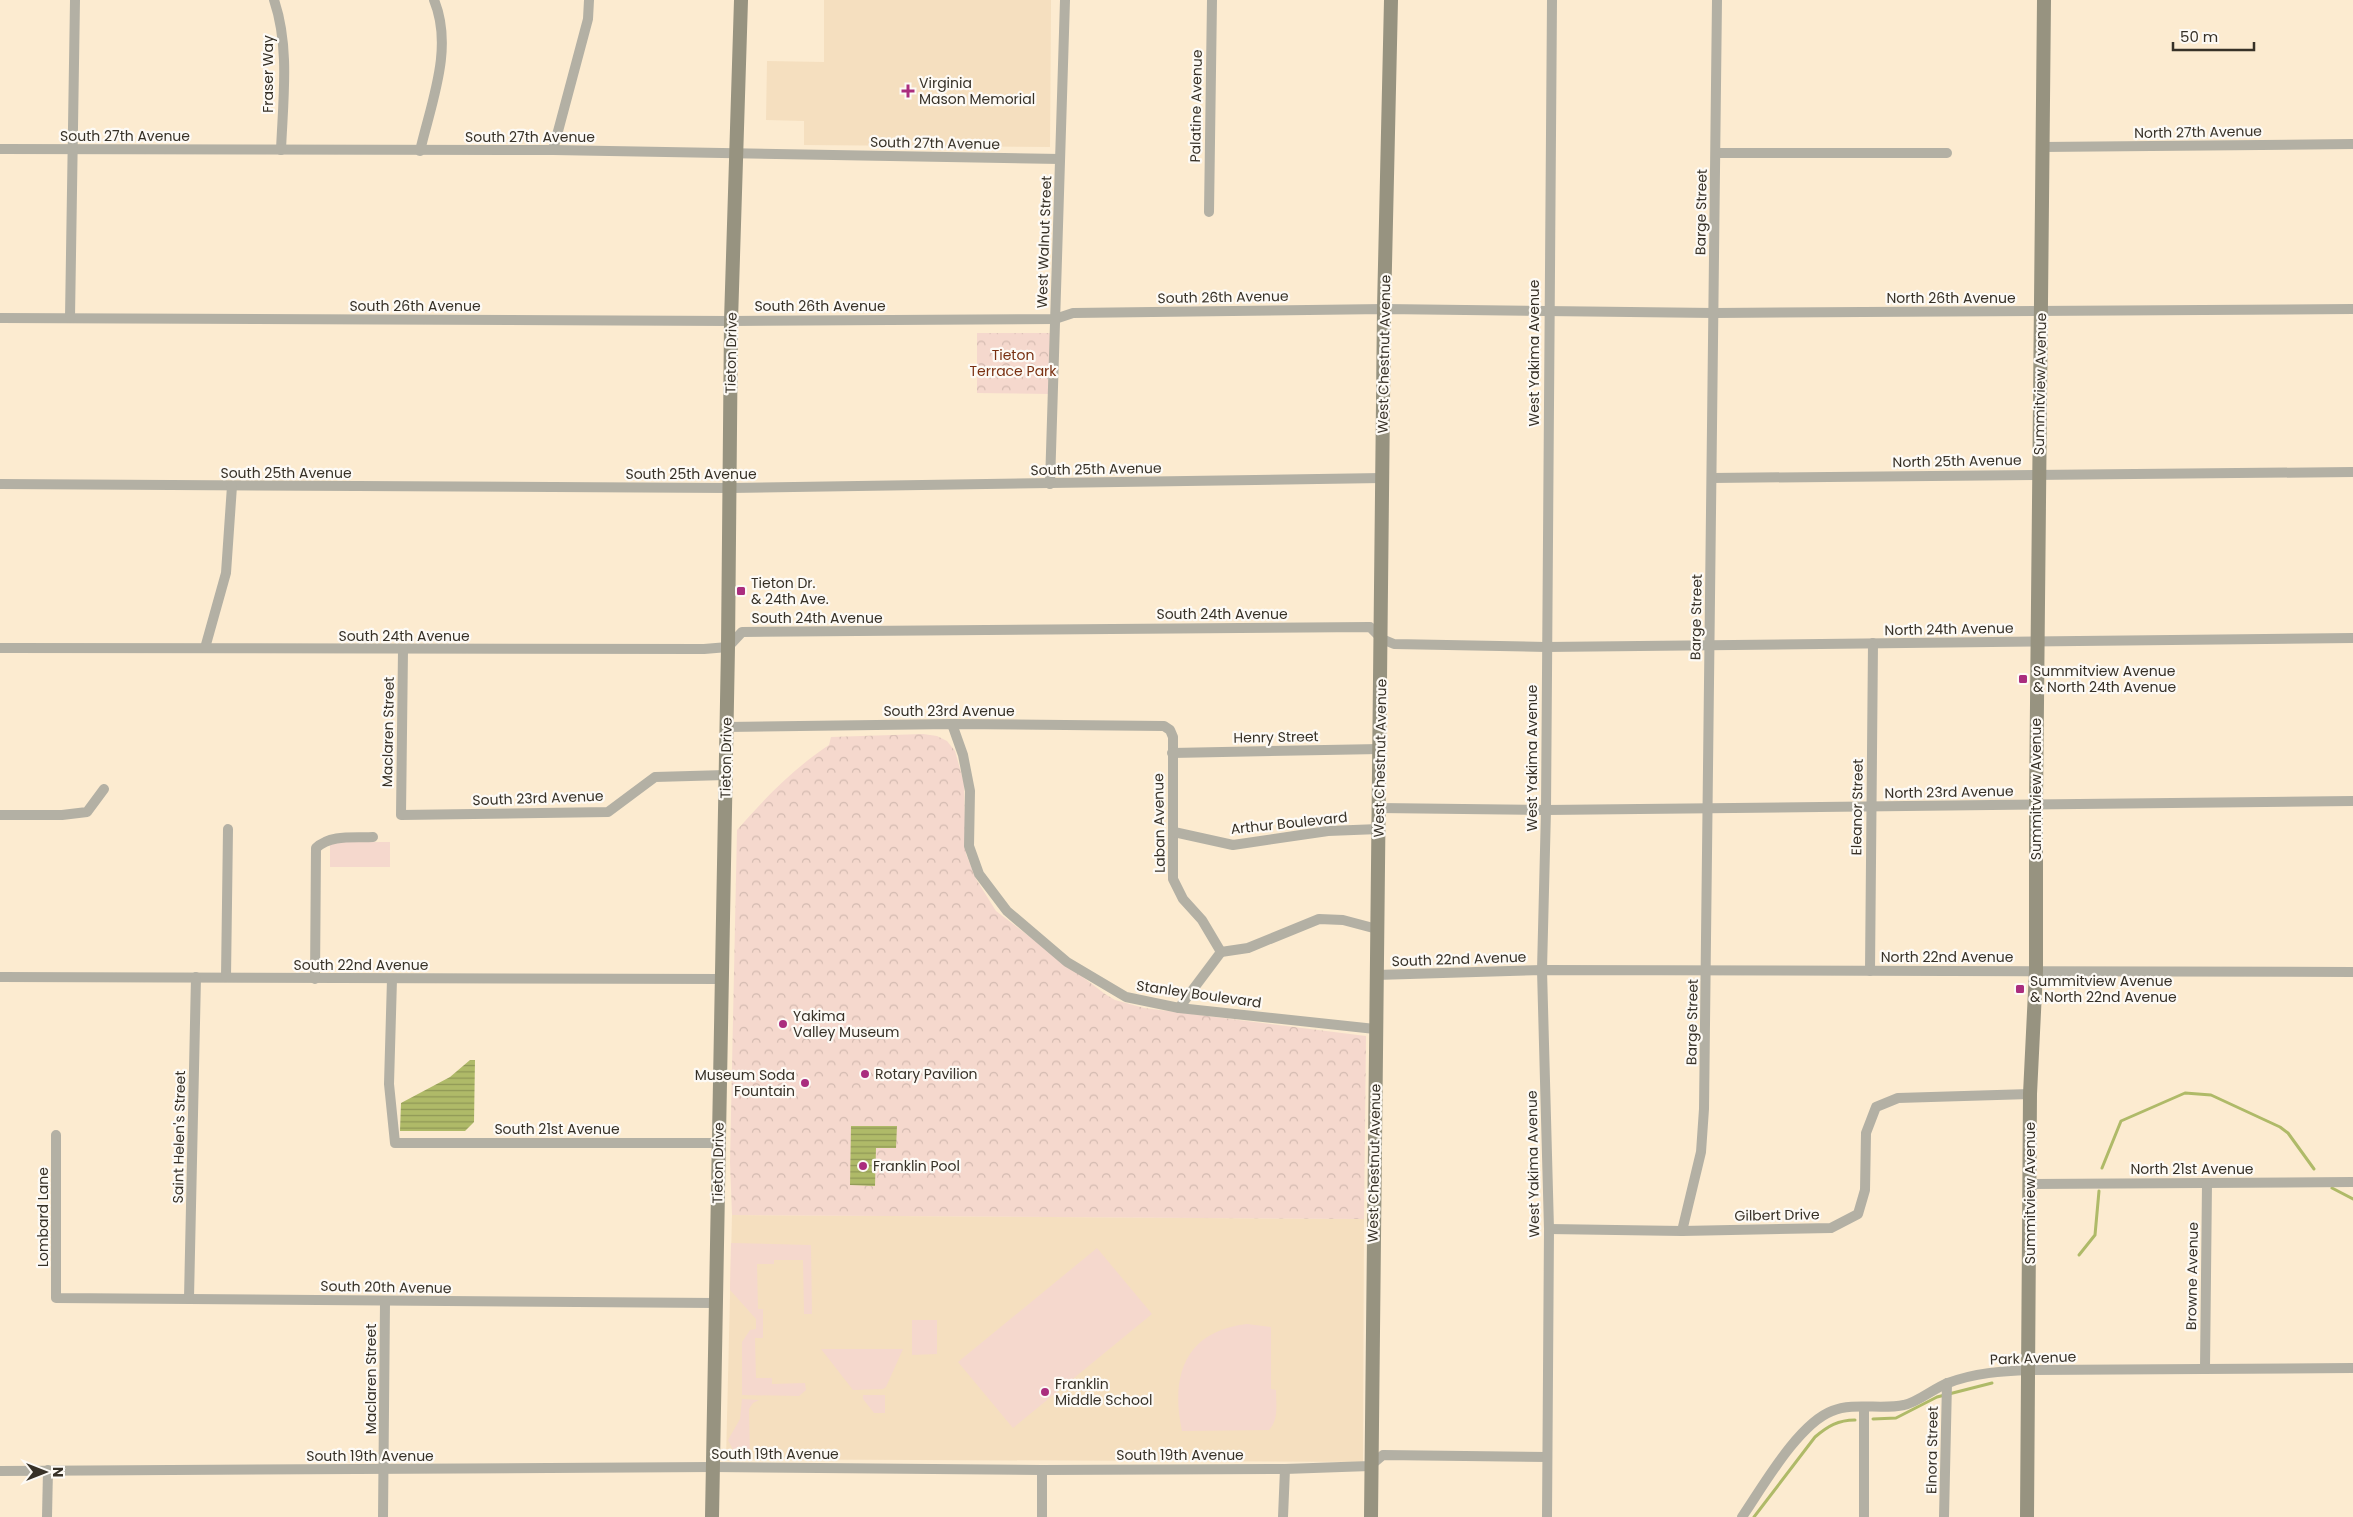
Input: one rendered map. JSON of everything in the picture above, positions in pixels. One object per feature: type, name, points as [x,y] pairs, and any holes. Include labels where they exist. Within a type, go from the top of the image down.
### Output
[{"type":"main road","name":"Tieton Drive","points":[[712,1517],[727,727],[731,321],[741,0]]},
{"type":"main road","name":"West Chestnut Avenue","points":[[1371,1517],[1376,975],[1382,639],[1384,309],[1391,0]]},
{"type":"main road","name":"Summitview Avenue","points":[[2027,1517],[2030,1370],[2030,1094],[2036,971],[2037,642],[2044,0]]},
{"type":"street","points":[[70,318],[75,0]]},
{"type":"street","name":"Fraser Way","points":[[274,0],[280,16],[284,43],[282,150]]},
{"type":"street","points":[[420,151],[442,59],[442,40],[434,0]]},
{"type":"street","points":[[553,150],[588,19],[589,0]]},
{"type":"street","name":"West Walnut Street","points":[[1050,484],[1065,0]]},
{"type":"street","name":"Palatine Avenue","points":[[1208,212],[1212,0]]},
{"type":"street","name":"West Yakima Avenue","points":[[1547,1517],[1549,1229],[1542,970],[1546,810],[1548,309],[1552,0]]},
{"type":"street","name":"Barge Street","points":[[1682,1231],[1701,1152],[1704,1109],[1706,808],[1710,645],[1717,0]]},
{"type":"street","name":"North 27th Avenue","points":[[2042,147],[2353,144]]},
{"type":"street","name":"South 27th Avenue","points":[[0,150],[553,150],[1060,158]]},
{"type":"street","points":[[1716,153],[1947,153]]},
{"type":"street","name":"South 26th Avenue","points":[[0,318],[731,321],[1055,318],[1073,312],[1548,309]]},
{"type":"street","name":"North 26th Avenue","points":[[1548,309],[1714,313],[2353,309]]},
{"type":"street","name":"North 25th Avenue","points":[[1712,478],[2353,472]]},
{"type":"street","name":"South 25th Avenue","points":[[0,484],[730,488],[1382,478]]},
{"type":"street","points":[[205,648],[226,573],[232,486]]},
{"type":"street","name":"South 24th Avenue","points":[[0,648],[704,649],[728,647],[742,632],[1370,627],[1382,639],[1394,644],[1546,647]]},
{"type":"street","name":"North 24th Avenue","points":[[1546,647],[2353,638]]},
{"type":"street","name":"Eleanor Street","points":[[1870,971],[1870,806],[1873,643]]},
{"type":"street","name":"Maclaren Street","points":[[401,815],[403,650]]},
{"type":"street","name":"South 23rd Avenue","points":[[727,727],[952,724],[1164,726],[1170,730]]},
{"type":"street","name":"Stanley Boulevard","points":[[952,724],[963,755],[970,791],[969,846],[979,874],[1007,911],[1067,962],[1126,997],[1179,1008],[1376,1029]]},
{"type":"street","name":"Laban Avenue","points":[[1170,730],[1173,736],[1173,879],[1183,899],[1202,920],[1221,952]]},
{"type":"street","name":"Henry Street","points":[[1172,753],[1380,749]]},
{"type":"street","name":"South 23rd Avenue","points":[[401,815],[608,812],[655,777],[726,775]]},
{"type":"street","points":[[0,815],[62,815],[87,812],[104,789]]},
{"type":"street","name":"North 23rd Avenue","points":[[1546,810],[2353,801]]},
{"type":"street","points":[[1379,808],[1546,810]]},
{"type":"street","points":[[226,977],[228,829]]},
{"type":"street","name":"Arthur Boulevard","points":[[1174,832],[1233,845],[1328,831],[1379,829]]},
{"type":"street","points":[[315,979],[316,848],[322,842],[333,838],[373,837]]},
{"type":"street","points":[[1179,1008],[1221,952],[1248,948],[1319,919],[1343,920],[1377,930]]},
{"type":"street","name":"South 22nd Avenue","points":[[1376,975],[1542,970]]},
{"type":"street","name":"North 22nd Avenue","points":[[1542,970],[2353,972]]},
{"type":"street","name":"South 22nd Avenue","points":[[0,977],[721,979]]},
{"type":"street","name":"Saint Helen's Street","points":[[189,1298],[196,977]]},
{"type":"street","name":"South 21st Avenue","points":[[392,979],[389,1084],[395,1144],[719,1143]]},
{"type":"street","name":"Gilbert Drive","points":[[1549,1229],[1682,1231],[1831,1228],[1858,1214],[1865,1190],[1866,1133],[1876,1107],[1898,1098],[2030,1094]]},
{"type":"street","name":"Lombard Lane","points":[[56,1136],[56,1298]]},
{"type":"street","name":"North 21st Avenue","points":[[2031,1184],[2353,1182]]},
{"type":"street","name":"Browne Avenue","points":[[2204,1368],[2207,1183]]},
{"type":"street","name":"South 20th Avenue","points":[[56,1298],[189,1298],[385,1302],[715,1303]]},
{"type":"street","name":"Maclaren Street","points":[[383,1517],[385,1302]]},
{"type":"street","name":"Park Avenue","points":[[1742,1517],[1798,1438],[1813,1422],[1832,1411],[1904,1405],[1987,1373],[2030,1370],[2353,1368]]},
{"type":"street","name":"Elnora Street","points":[[1944,1517],[1946,1390]]},
{"type":"street","points":[[1864,1407],[1864,1517]]},
{"type":"street","name":"South 19th Avenue","points":[[0,1471],[713,1467],[1042,1470],[1285,1468],[1370,1466],[1384,1455],[1547,1457]]},
{"type":"street","points":[[1283,1517],[1285,1468]]},
{"type":"street","points":[[47,1517],[48,1470]]},
{"type":"street","points":[[1042,1470],[1042,1517]]},
{"type":"shaded area","name":"Virginia Mason Memorial","points":[[824,0],[1051,0],[1050,147],[804,145],[804,121],[766,120],[767,61],[824,62]]},
{"type":"shaded area","points":[[470,1060],[475,1060],[474,1122],[465,1131],[400,1131],[401,1103],[450,1077]]},
{"type":"shaded area","name":"Franklin Pool","points":[[851,1126],[897,1126],[896,1148],[876,1148],[875,1186],[850,1185]]},
{"type":"shaded area","name":"Franklin Middle School","points":[[732,1215],[1364,1219],[1363,1462],[726,1459]]},
{"type":"green space","name":"Tieton Terrace Park","points":[[977,333],[1050,333],[1049,394],[977,393]]},
{"type":"green space","points":[[923,734],[937,736],[947,741],[955,751],[964,783],[966,854],[976,879],[996,911],[1105,994],[1115,1000],[1144,1008],[1366,1036],[1364,1219],[732,1215],[730,1162],[737,830],[780,784],[829,745],[831,737]]},
{"type":"green space","points":[[330,842],[390,842],[390,867],[330,867]]},
{"type":"green space","points":[[731,1243],[811,1245],[812,1314],[804,1314],[803,1260],[774,1260],[774,1264],[757,1264],[758,1309],[763,1309],[763,1338],[755,1338],[756,1378],[772,1378],[772,1384],[805,1383],[806,1390],[799,1396],[742,1395],[742,1342],[750,1330],[756,1329],[756,1319],[730,1290]]},
{"type":"green space","points":[[1097,1248],[1152,1314],[1013,1428],[958,1362]]},
{"type":"green space","points":[[912,1320],[937,1320],[937,1354],[912,1355]]},
{"type":"green space","points":[[1247,1324],[1271,1327],[1271,1389],[1276,1390],[1276,1416],[1272,1426],[1269,1430],[1182,1431],[1178,1392],[1181,1375],[1187,1360],[1196,1346],[1209,1336],[1226,1328]]},
{"type":"green space","points":[[821,1349],[903,1349],[886,1387],[883,1389],[853,1390]]},
{"type":"green space","points":[[863,1395],[885,1395],[885,1413],[874,1413],[863,1399]]},
{"type":"green space","points":[[742,1399],[759,1400],[753,1403],[749,1409],[750,1457],[734,1452],[728,1440],[740,1419]]},
{"type":"waterway","points":[[2102,1168],[2121,1121],[2185,1093],[2211,1095],[2280,1127],[2288,1133],[2314,1169]]},
{"type":"waterway","points":[[2332,1188],[2353,1199]]},
{"type":"waterway","points":[[2079,1255],[2095,1235],[2099,1191]]},
{"type":"waterway","points":[[1873,1419],[1896,1418],[1937,1397],[1992,1383]]},
{"type":"waterway","points":[[1754,1517],[1815,1437],[1834,1424],[1855,1420]]},
{"type":"place","name":"Virginia Mason Memorial","points":[[908,91]]},
{"type":"place","name":"Tieton Dr. & 24th Ave.","points":[[741,591]]},
{"type":"place","name":"Summitview Avenue & North 24th Avenue","points":[[2023,679]]},
{"type":"place","name":"Summitview Avenue & North 22nd Avenue","points":[[2020,989]]},
{"type":"place","name":"Yakima Valley Museum","points":[[783,1024]]},
{"type":"place","name":"Rotary Pavilion","points":[[865,1074]]},
{"type":"place","name":"Museum Soda Fountain","points":[[805,1083]]},
{"type":"place","name":"Franklin Pool","points":[[863,1166]]},
{"type":"place","name":"Franklin Middle School","points":[[1045,1392]]}]
